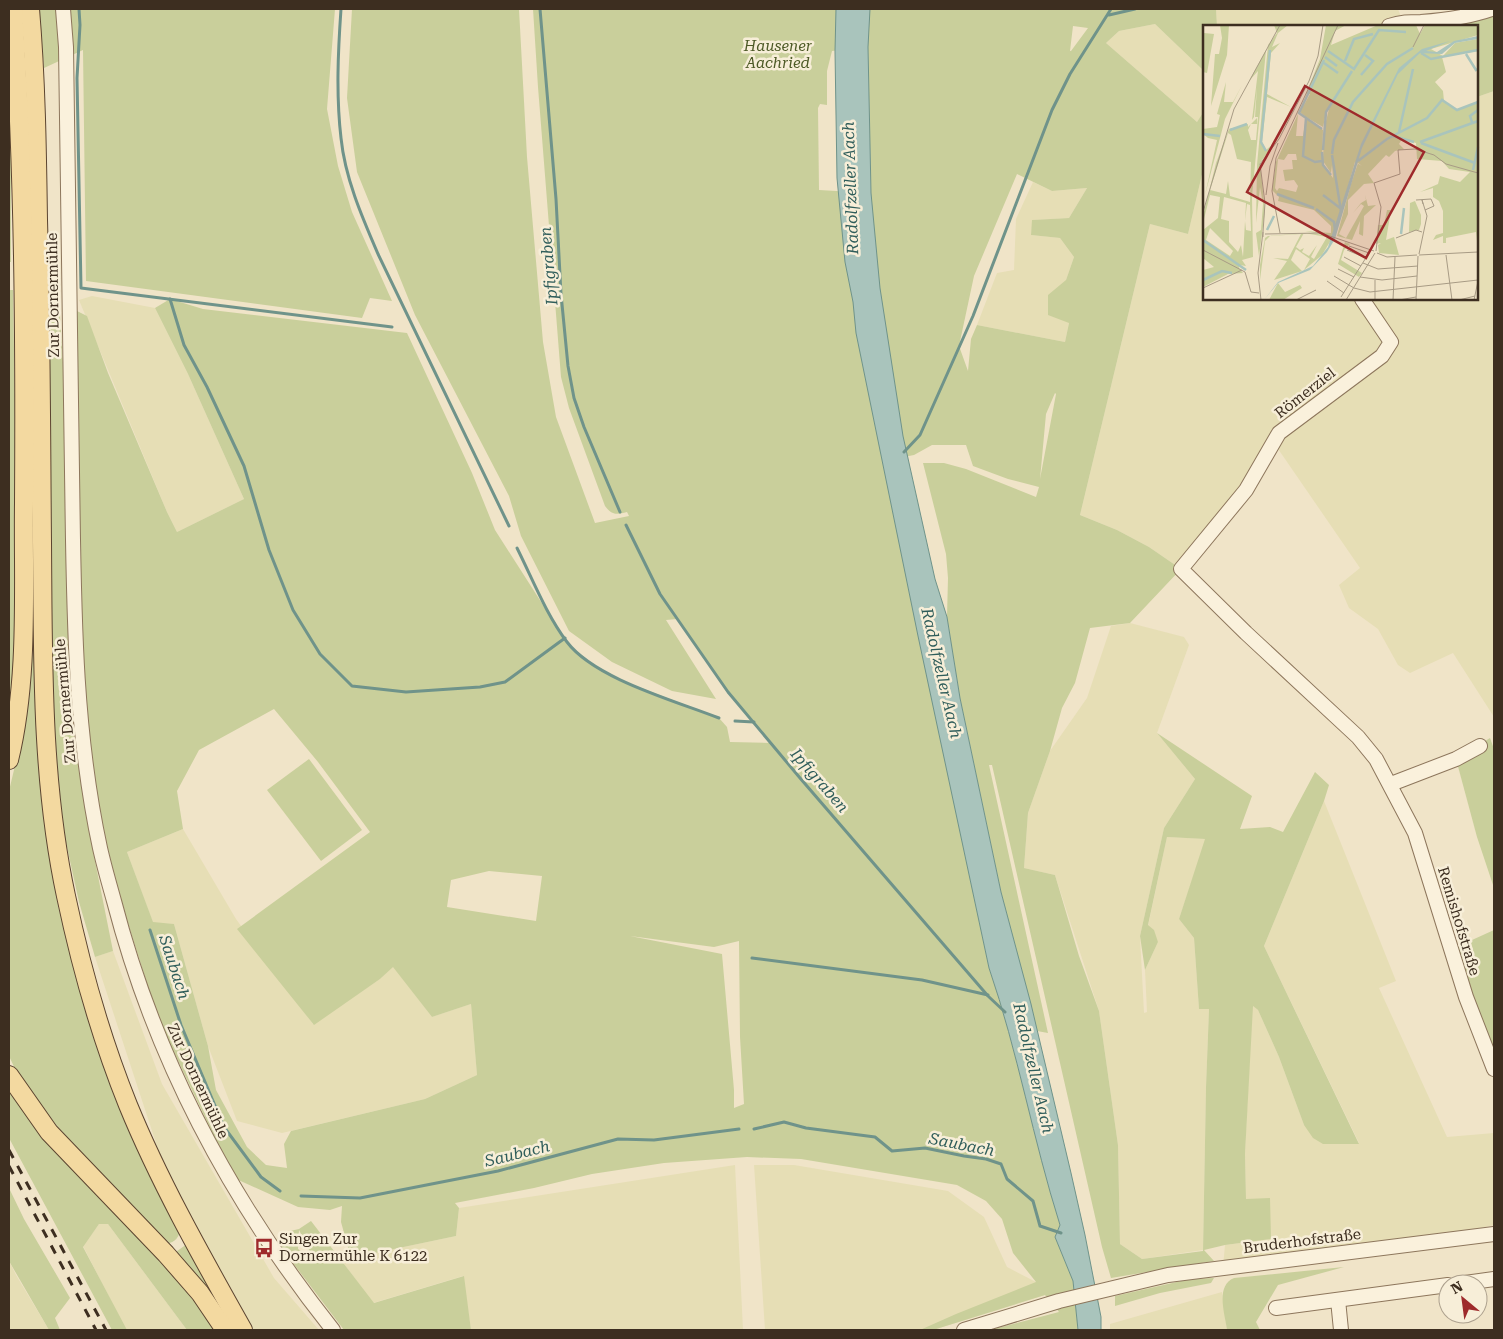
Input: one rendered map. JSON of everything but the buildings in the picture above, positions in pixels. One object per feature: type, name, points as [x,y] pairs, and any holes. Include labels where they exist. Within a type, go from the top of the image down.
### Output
[{"type":"main road","points":[[13,9],[31,242]]},
{"type":"main road","points":[[30,9],[35,75],[31,242],[43,670],[53,811],[65,892],[81,963],[107,1050],[128,1107],[198,1250],[243,1330]]},
{"type":"main road","points":[[9,760],[14,737],[22,655],[32,295]]},
{"type":"main road","points":[[9,1074],[49,1132],[163,1251],[200,1293],[225,1330]]},
{"type":"street","name":"Zur Dornermühle","points":[[63,9],[66,47],[76,677],[90,796],[101,851],[124,943],[157,1034],[178,1082],[238,1196],[286,1270],[333,1330]]},
{"type":"street","points":[[1393,25],[1403,22],[1421,22],[1473,15],[1492,9]]},
{"type":"street","name":"Römerziel","points":[[1180,569],[1246,490],[1279,433],[1382,356],[1391,342],[1363,300]]},
{"type":"street","name":"Remishofstraße","points":[[1180,569],[1358,737],[1376,758],[1415,834],[1466,997],[1494,1069]]},
{"type":"street","points":[[1390,784],[1456,759],[1480,746]]},
{"type":"street","name":"Bruderhofstraße","points":[[964,1330],[1059,1301],[1168,1275],[1494,1234]]},
{"type":"street","points":[[1276,1308],[1438,1286]]},
{"type":"street","points":[[1338,1300],[1341,1330]]},
{"type":"shaded area","points":[[1216,9],[1398,9],[1403,22],[1419,25],[1217,25]]},
{"type":"shaded area","points":[[1155,24],[1203,70],[1203,113],[1197,122],[1106,43],[1119,31]]},
{"type":"shaded area","points":[[1494,91],[1494,717],[1453,653],[1410,673],[1398,665],[1378,629],[1349,608],[1339,585],[1360,568],[1274,443],[1181,569],[1149,547],[1117,530],[1080,515],[1150,224],[1188,234],[1203,170],[1203,300],[1478,300],[1478,97]]},
{"type":"shaded area","points":[[1033,182],[1052,191],[1087,188],[1069,218],[1033,220],[1031,235],[1060,238],[1074,257],[1066,280],[1069,323],[1065,342],[977,325],[997,273],[1014,270],[1016,219]]},
{"type":"shaded area","points":[[92,296],[155,308],[188,374],[244,499],[177,532],[79,300]]},
{"type":"shaded area","points":[[1130,623],[1184,637],[1189,645],[1157,733],[1195,779],[1164,828],[1140,936],[1144,1013],[1147,1012],[1145,970],[1158,942],[1148,926],[1167,837],[1206,839],[1179,919],[1194,938],[1199,1009],[1209,1008],[1203,1250],[1142,1259],[1120,1244],[1118,1145],[1099,1011],[1055,875],[1024,868],[1028,813],[1050,751],[1087,698],[1111,626]]},
{"type":"shaded area","points":[[1324,801],[1396,981],[1379,988],[1447,1137],[1494,1133],[1494,1225],[1396,1246],[1223,1267],[1225,1245],[1271,1239],[1246,1200],[1245,1154],[1252,1005],[1258,1010],[1279,1057],[1304,1125],[1359,1143],[1264,946]]},
{"type":"shaded area","points":[[183,829],[236,919],[313,1024],[380,979],[393,966],[432,1017],[471,1004],[477,1075],[425,1099],[282,1133],[237,1121],[208,1046],[174,924],[153,923],[127,852]]},
{"type":"shaded area","points":[[113,951],[162,1084],[274,1278],[319,1330],[253,1330],[129,1107],[156,1143],[95,957]]},
{"type":"shaded area","points":[[735,1165],[743,1330],[471,1330],[463,1276],[373,1303],[341,1260],[456,1236],[459,1208]]},
{"type":"shaded area","points":[[754,1165],[794,1165],[948,1191],[984,1217],[1007,1267],[1036,1282],[1045,1295],[933,1330],[765,1330]]},
{"type":"shaded area","points":[[99,1224],[108,1224],[187,1330],[126,1330],[83,1246]]},
{"type":"shaded area","points":[[9,1261],[16,1275],[49,1330],[9,1330]]},
{"type":"shaded area","points":[[1222,1292],[1227,1330],[1110,1330],[1110,1324]]},
{"type":"green space","points":[[39,9],[335,9],[327,109],[338,166],[352,212],[392,301],[370,298],[362,318],[86,281],[83,50],[44,68]]},
{"type":"green space","name":"Hausener Aachried","points":[[352,9],[519,9],[527,157],[543,342],[556,417],[595,523],[629,516],[627,512],[612,513],[605,506],[569,408],[561,377],[533,9],[1216,9],[1217,25],[1203,25],[1203,70],[1155,24],[1119,31],[1106,43],[1197,122],[1203,113],[1203,170],[1188,234],[1150,224],[1080,515],[1117,530],[1149,547],[1181,569],[1130,623],[1090,628],[1075,683],[1062,708],[1050,751],[1028,813],[1024,868],[1055,875],[1079,956],[1099,1011],[1118,1145],[1120,1244],[1142,1259],[1203,1251],[1209,1009],[1199,1009],[1194,938],[1179,919],[1205,839],[1167,837],[1148,925],[1154,930],[1158,942],[1145,970],[1140,936],[1164,828],[1195,779],[1157,733],[1252,796],[1240,829],[1270,827],[1283,832],[1315,772],[1329,785],[1264,946],[1359,1144],[1323,1144],[1313,1138],[1304,1125],[1279,1057],[1258,1010],[1253,1006],[1245,1154],[1246,1199],[1270,1198],[1271,1239],[1225,1245],[1204,1250],[1214,1261],[1111,1278],[1102,1247],[992,765],[989,765],[1048,1033],[1037,1031],[1001,892],[960,698],[947,617],[948,578],[946,554],[923,463],[944,463],[966,469],[1036,497],[1039,487],[1008,479],[973,466],[966,445],[932,445],[914,455],[883,461],[989,968],[1009,1032],[1060,1225],[1055,1237],[1073,1281],[1078,1330],[990,1330],[1059,1312],[1045,1295],[933,1330],[920,1330],[1036,1282],[1013,1253],[1002,1219],[986,1201],[957,1185],[801,1159],[747,1157],[664,1163],[592,1174],[534,1188],[455,1203],[459,1208],[456,1236],[351,1258],[341,1222],[342,1206],[330,1210],[298,1207],[234,1178],[159,1021],[118,892],[101,819],[92,769],[86,718],[79,591],[73,309],[87,316],[108,373],[177,532],[244,499],[188,374],[155,308],[170,299],[203,309],[407,333],[472,473],[495,530],[568,644],[599,669],[631,684],[719,718],[727,727],[730,742],[771,743],[728,691],[677,619],[666,620],[716,699],[672,691],[612,662],[569,631],[521,536],[509,496],[415,315],[357,172],[347,98]],"holes":[[[1073,26],[1088,28],[1070,51]],[[868,47],[871,193],[819,190],[818,108],[820,104],[827,105],[827,71],[832,51]],[[1017,174],[1052,191],[1087,188],[1069,218],[1032,220],[1031,235],[1060,238],[1074,257],[1066,280],[1048,295],[1048,315],[1069,323],[1065,342],[977,325],[971,339],[968,371],[959,346],[974,276]],[[1055,393],[1040,479],[1046,414]],[[274,709],[318,762],[370,832],[237,929],[314,1025],[380,979],[393,967],[432,1017],[471,1004],[477,1075],[425,1099],[291,1131],[284,1144],[287,1168],[266,1165],[247,1147],[216,1090],[208,1046],[174,924],[153,922],[127,852],[183,829],[177,791],[199,750]],[[489,871],[542,876],[536,921],[447,907],[451,880]],[[630,936],[714,947],[739,941],[740,1037],[744,1104],[734,1108],[722,954]]]},
{"type":"green space","points":[[1494,9],[1494,91],[1478,97],[1478,25],[1428,25]]},
{"type":"green space","points":[[9,112],[11,140],[11,262],[9,262]]},
{"type":"green space","points":[[46,286],[58,286],[66,409],[66,570],[72,726],[90,836],[113,951],[95,957],[79,902],[63,829],[54,730],[50,619]]},
{"type":"green space","points":[[9,290],[13,290],[17,562],[9,725]]},
{"type":"green space","points":[[37,622],[47,832],[59,910],[103,1059],[181,1228],[176,1239],[166,1244],[56,1125],[16,1071],[9,1056],[9,791],[22,736]]},
{"type":"green space","points":[[1490,738],[1494,749],[1494,888],[1477,837],[1456,759]]},
{"type":"green space","points":[[309,759],[362,830],[321,861],[267,790]]},
{"type":"green space","points":[[1494,930],[1494,1069],[1450,950]]},
{"type":"green space","points":[[9,1086],[39,1130],[160,1260],[216,1330],[187,1330],[108,1224],[99,1224],[83,1247],[127,1330],[112,1330],[9,1138]]},
{"type":"green space","points":[[9,1188],[24,1219],[70,1298],[55,1318],[60,1330],[49,1330],[9,1261]]},
{"type":"green space","points":[[311,1221],[374,1303],[464,1276],[471,1330],[344,1330],[280,1246],[290,1231],[299,1229]],"holes":[[[299,1230],[309,1250],[319,1262],[298,1249]]]},
{"type":"green space","points":[[187,1244],[228,1316],[173,1254]]},
{"type":"green space","points":[[1344,1267],[1278,1285],[1256,1322],[1260,1330],[1227,1330],[1223,1309],[1223,1294],[1228,1282],[1234,1278]]},
{"type":"green space","points":[[1214,1278],[1211,1283],[1160,1293],[1115,1306],[1115,1296],[1190,1279]]},
{"type":"water","name":"Radolfzeller Aach","points":[[836,9],[870,9],[868,47],[871,193],[880,288],[903,436],[935,579],[947,617],[960,698],[1001,892],[1031,1004],[1085,1235],[1101,1317],[1101,1330],[1078,1330],[1073,1281],[1055,1237],[1060,1225],[1009,1032],[989,968],[856,333],[853,302],[845,262],[837,178]]},
{"type":"waterway","points":[[79,9],[77,78],[81,288],[392,327]]},
{"type":"waterway","points":[[341,9],[338,57],[338,106],[343,153],[350,183],[378,254],[509,526]]},
{"type":"waterway","name":"Ipfigraben","points":[[540,9],[568,366],[574,398],[584,427],[620,512]]},
{"type":"waterway","points":[[904,452],[920,435],[973,316],[1052,110],[1070,74],[1111,9]]},
{"type":"waterway","points":[[1109,15],[1135,9]]},
{"type":"waterway","points":[[170,299],[184,345],[207,387],[244,466],[269,550],[293,610],[320,654],[352,686],[406,692],[480,687],[505,682],[565,638]]},
{"type":"waterway","name":"Ipfigraben","points":[[626,525],[660,594],[728,692],[988,996],[1005,1012]]},
{"type":"waterway","points":[[517,548],[559,631],[580,655],[597,667],[637,688],[719,718]]},
{"type":"waterway","points":[[735,721],[754,722]]},
{"type":"waterway","name":"Saubach","points":[[150,930],[181,1025],[224,1127],[261,1177],[280,1191]]},
{"type":"waterway","points":[[752,958],[922,980],[988,995]]},
{"type":"waterway","name":"Saubach","points":[[754,1129],[784,1122],[806,1128],[875,1137],[892,1151],[925,1148],[986,1159],[1001,1164],[1007,1179],[1033,1201],[1040,1226],[1061,1233]]},
{"type":"waterway","name":"Saubach","points":[[301,1196],[360,1198],[498,1171],[618,1139],[654,1140],[739,1129]]},
{"type":"railway","points":[[9,1150],[106,1330]]},
{"type":"railway","points":[[9,1166],[96,1330]]},
{"type":"place","name":"Singen Zur Dornermühle K 6122","points":[[264,1248]]}]
